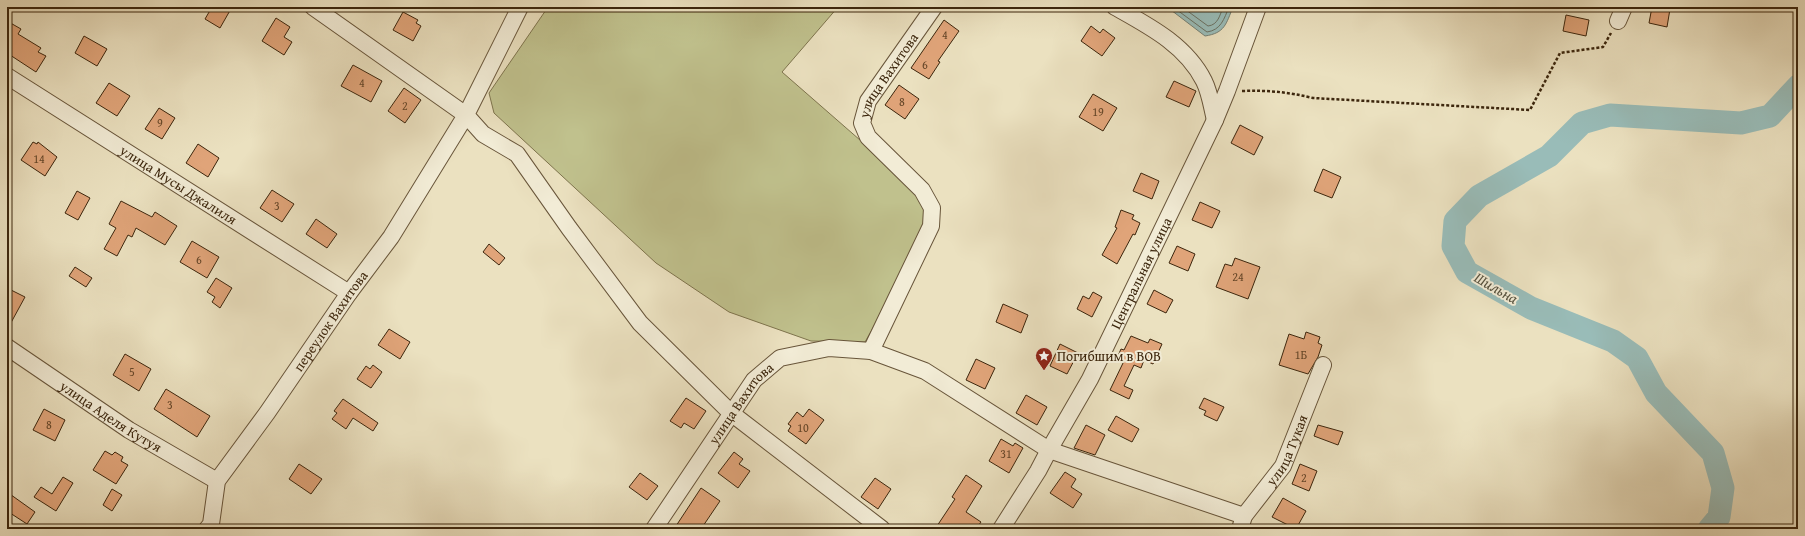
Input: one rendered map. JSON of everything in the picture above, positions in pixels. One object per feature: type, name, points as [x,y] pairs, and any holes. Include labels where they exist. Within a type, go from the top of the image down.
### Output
[{"type":"street","points":[[313,7],[466,115],[483,134],[517,154],[569,228],[640,323],[731,413],[882,529]]},
{"type":"street","name":"переулок Вахитова","points":[[207,529],[211,524],[217,482],[267,413],[349,293],[391,237],[466,115],[520,7]]},
{"type":"street","name":"улица Вахитова","points":[[871,351],[931,226],[932,208],[922,190],[868,137],[862,123],[868,101],[934,7]]},
{"type":"street","points":[[1115,7],[1172,41],[1194,64],[1205,82],[1215,120]]},
{"type":"street","name":"Центральная улица","points":[[1002,529],[1038,471],[1090,379],[1215,120],[1227,92],[1258,7]]},
{"type":"street","name":"улица Мусы Джалиля","points":[[7,76],[349,293]]},
{"type":"street","points":[[1205,82],[1227,92]]},
{"type":"street","name":"улица Аделя Кутуя","points":[[7,347],[129,430],[217,482]]},
{"type":"street","name":"улица Вахитова","points":[[654,529],[754,380],[780,358],[829,348],[871,351],[925,371],[1049,450],[1242,523]]},
{"type":"street","name":"улица Тукая","points":[[1242,523],[1283,466],[1323,365]]},
{"type":"path","points":[[1227,92],[1264,90],[1287,92],[1313,98],[1530,110],[1560,53],[1603,47],[1621,14]]},
{"type":"green space","points":[[548,7],[838,7],[782,72],[915,188],[923,198],[926,225],[899,282],[865,342],[811,341],[729,312],[656,263],[494,113],[489,93]]},
{"type":"water","points":[[1167,7],[1233,7],[1224,27],[1217,33],[1205,36]]},
{"type":"building","points":[[212,7],[232,7],[220,28],[205,19]]},
{"type":"building","points":[[1652,7],[1670,9],[1667,27],[1649,23]]},
{"type":"building","points":[[403,12],[418,20],[416,23],[421,26],[413,41],[393,30]]},
{"type":"building","points":[[1566,15],[1589,20],[1586,36],[1563,31]]},
{"type":"building","points":[[276,18],[290,27],[284,37],[292,42],[284,55],[262,41]]},
{"type":"building","points":[[944,20],[959,31],[938,61],[940,62],[929,79],[911,68]]},
{"type":"building","points":[[7,21],[21,29],[18,34],[41,48],[38,52],[46,56],[36,72],[7,53]]},
{"type":"building","points":[[1091,26],[1100,33],[1103,29],[1115,38],[1102,56],[1081,41]]},
{"type":"building","points":[[84,36],[107,49],[97,66],[75,53]]},
{"type":"building","points":[[353,65],[382,81],[371,102],[341,86]]},
{"type":"building","points":[[1174,81],[1196,91],[1189,107],[1166,97]]},
{"type":"building","points":[[109,83],[130,96],[117,116],[96,103]]},
{"type":"building","points":[[899,85],[919,99],[905,119],[885,105]]},
{"type":"building","points":[[404,88],[421,100],[405,123],[388,111]]},
{"type":"building","points":[[1093,94],[1117,108],[1103,131],[1079,117]]},
{"type":"building","points":[[159,108],[175,118],[162,139],[145,129]]},
{"type":"building","points":[[1240,125],[1263,137],[1254,155],[1231,143]]},
{"type":"building","points":[[33,142],[37,144],[38,142],[57,157],[45,176],[21,160]]},
{"type":"building","points":[[198,144],[219,158],[208,177],[186,163]]},
{"type":"building","points":[[1323,169],[1341,177],[1332,198],[1314,191]]},
{"type":"building","points":[[1141,173],[1159,181],[1152,199],[1133,191]]},
{"type":"building","points":[[272,190],[294,204],[282,222],[260,208]]},
{"type":"building","points":[[77,191],[90,198],[78,220],[65,213]]},
{"type":"building","points":[[121,201],[152,217],[155,212],[177,226],[165,245],[136,228],[132,237],[128,235],[117,256],[104,249],[116,228],[109,224]]},
{"type":"building","points":[[1200,202],[1220,211],[1212,228],[1192,220]]},
{"type":"building","points":[[1121,210],[1134,215],[1132,219],[1140,223],[1135,235],[1133,234],[1117,264],[1102,255],[1117,228],[1115,227]]},
{"type":"building","points":[[316,219],[337,234],[327,248],[306,234]]},
{"type":"building","points":[[192,241],[219,257],[207,278],[180,262]]},
{"type":"building","points":[[489,244],[505,258],[499,265],[483,252]]},
{"type":"building","points":[[1177,246],[1195,254],[1188,271],[1169,263]]},
{"type":"building","points":[[1235,258],[1260,267],[1248,299],[1216,287],[1225,264],[1232,266]]},
{"type":"building","points":[[75,267],[92,278],[86,287],[69,276]]},
{"type":"building","points":[[216,278],[232,288],[220,308],[212,302],[215,297],[207,292]]},
{"type":"building","points":[[7,288],[25,297],[7,330]]},
{"type":"building","points":[[1154,290],[1173,300],[1166,313],[1147,304]]},
{"type":"building","points":[[1093,292],[1102,297],[1092,317],[1077,309],[1083,296],[1089,299]]},
{"type":"building","points":[[1003,304],[1028,315],[1021,333],[996,322]]},
{"type":"building","points":[[389,329],[410,342],[400,359],[378,345]]},
{"type":"building","points":[[1306,332],[1320,337],[1318,343],[1322,345],[1318,357],[1308,374],[1279,365],[1289,334],[1304,339]]},
{"type":"building","points":[[1131,336],[1148,343],[1150,339],[1162,344],[1153,364],[1144,360],[1141,368],[1134,365],[1124,386],[1133,390],[1129,399],[1110,390],[1124,361],[1117,358],[1121,349],[1124,350]]},
{"type":"building","points":[[1060,344],[1078,353],[1067,374],[1050,366]]},
{"type":"building","points":[[125,354],[151,369],[139,391],[113,375]]},
{"type":"building","points":[[976,359],[995,368],[985,389],[966,380]]},
{"type":"building","points":[[373,365],[382,372],[371,388],[357,379],[366,366],[370,369]]},
{"type":"building","points":[[166,389],[210,416],[197,437],[154,409]]},
{"type":"building","points":[[1026,395],[1047,407],[1037,425],[1016,413]]},
{"type":"building","points":[[686,398],[706,411],[694,429],[684,423],[681,428],[670,421]]},
{"type":"building","points":[[1204,398],[1224,407],[1217,421],[1204,415],[1206,411],[1199,408]]},
{"type":"building","points":[[343,399],[378,423],[373,431],[353,418],[346,429],[332,419],[337,413],[334,411]]},
{"type":"building","points":[[44,409],[65,420],[55,441],[33,430]]},
{"type":"building","points":[[809,409],[824,420],[806,444],[788,431],[791,426],[788,424],[797,412],[803,417]]},
{"type":"building","points":[[1116,416],[1139,429],[1132,442],[1108,430]]},
{"type":"building","points":[[1086,425],[1105,435],[1095,455],[1074,448]]},
{"type":"building","points":[[1318,425],[1343,432],[1338,445],[1314,436]]},
{"type":"building","points":[[1001,439],[1013,446],[1015,443],[1023,448],[1009,473],[989,461]]},
{"type":"building","points":[[105,451],[112,455],[115,452],[123,457],[121,461],[128,465],[116,484],[93,470]]},
{"type":"building","points":[[734,452],[743,459],[739,464],[750,471],[738,488],[718,473]]},
{"type":"building","points":[[299,464],[322,479],[311,494],[289,479]]},
{"type":"building","points":[[1300,464],[1317,471],[1309,491],[1292,484]]},
{"type":"building","points":[[1065,472],[1076,479],[1071,487],[1082,494],[1073,508],[1050,493]]},
{"type":"building","points":[[640,473],[658,486],[647,500],[629,487]]},
{"type":"building","points":[[966,475],[982,486],[966,512],[981,522],[976,529],[935,529],[955,499],[952,497]]},
{"type":"building","points":[[63,477],[73,483],[56,511],[34,497],[41,487],[52,494]]},
{"type":"building","points":[[875,478],[891,489],[878,509],[861,497]]},
{"type":"building","points":[[701,488],[720,501],[701,529],[674,529]]},
{"type":"building","points":[[112,489],[122,495],[112,511],[103,505]]},
{"type":"building","points":[[7,492],[35,512],[27,524],[7,511]]},
{"type":"building","points":[[1283,498],[1306,511],[1296,529],[1272,517]]},
{"type":"waterway","name":"Шильна","points":[[1709,529],[1719,517],[1723,488],[1713,453],[1656,393],[1637,358],[1613,341],[1531,308],[1467,272],[1453,246],[1455,221],[1479,196],[1549,156],[1582,123],[1610,115],[1741,123],[1770,116],[1798,86]]},
{"type":"place","name":"Погибшим в ВОВ","points":[[1044,371]]}]
